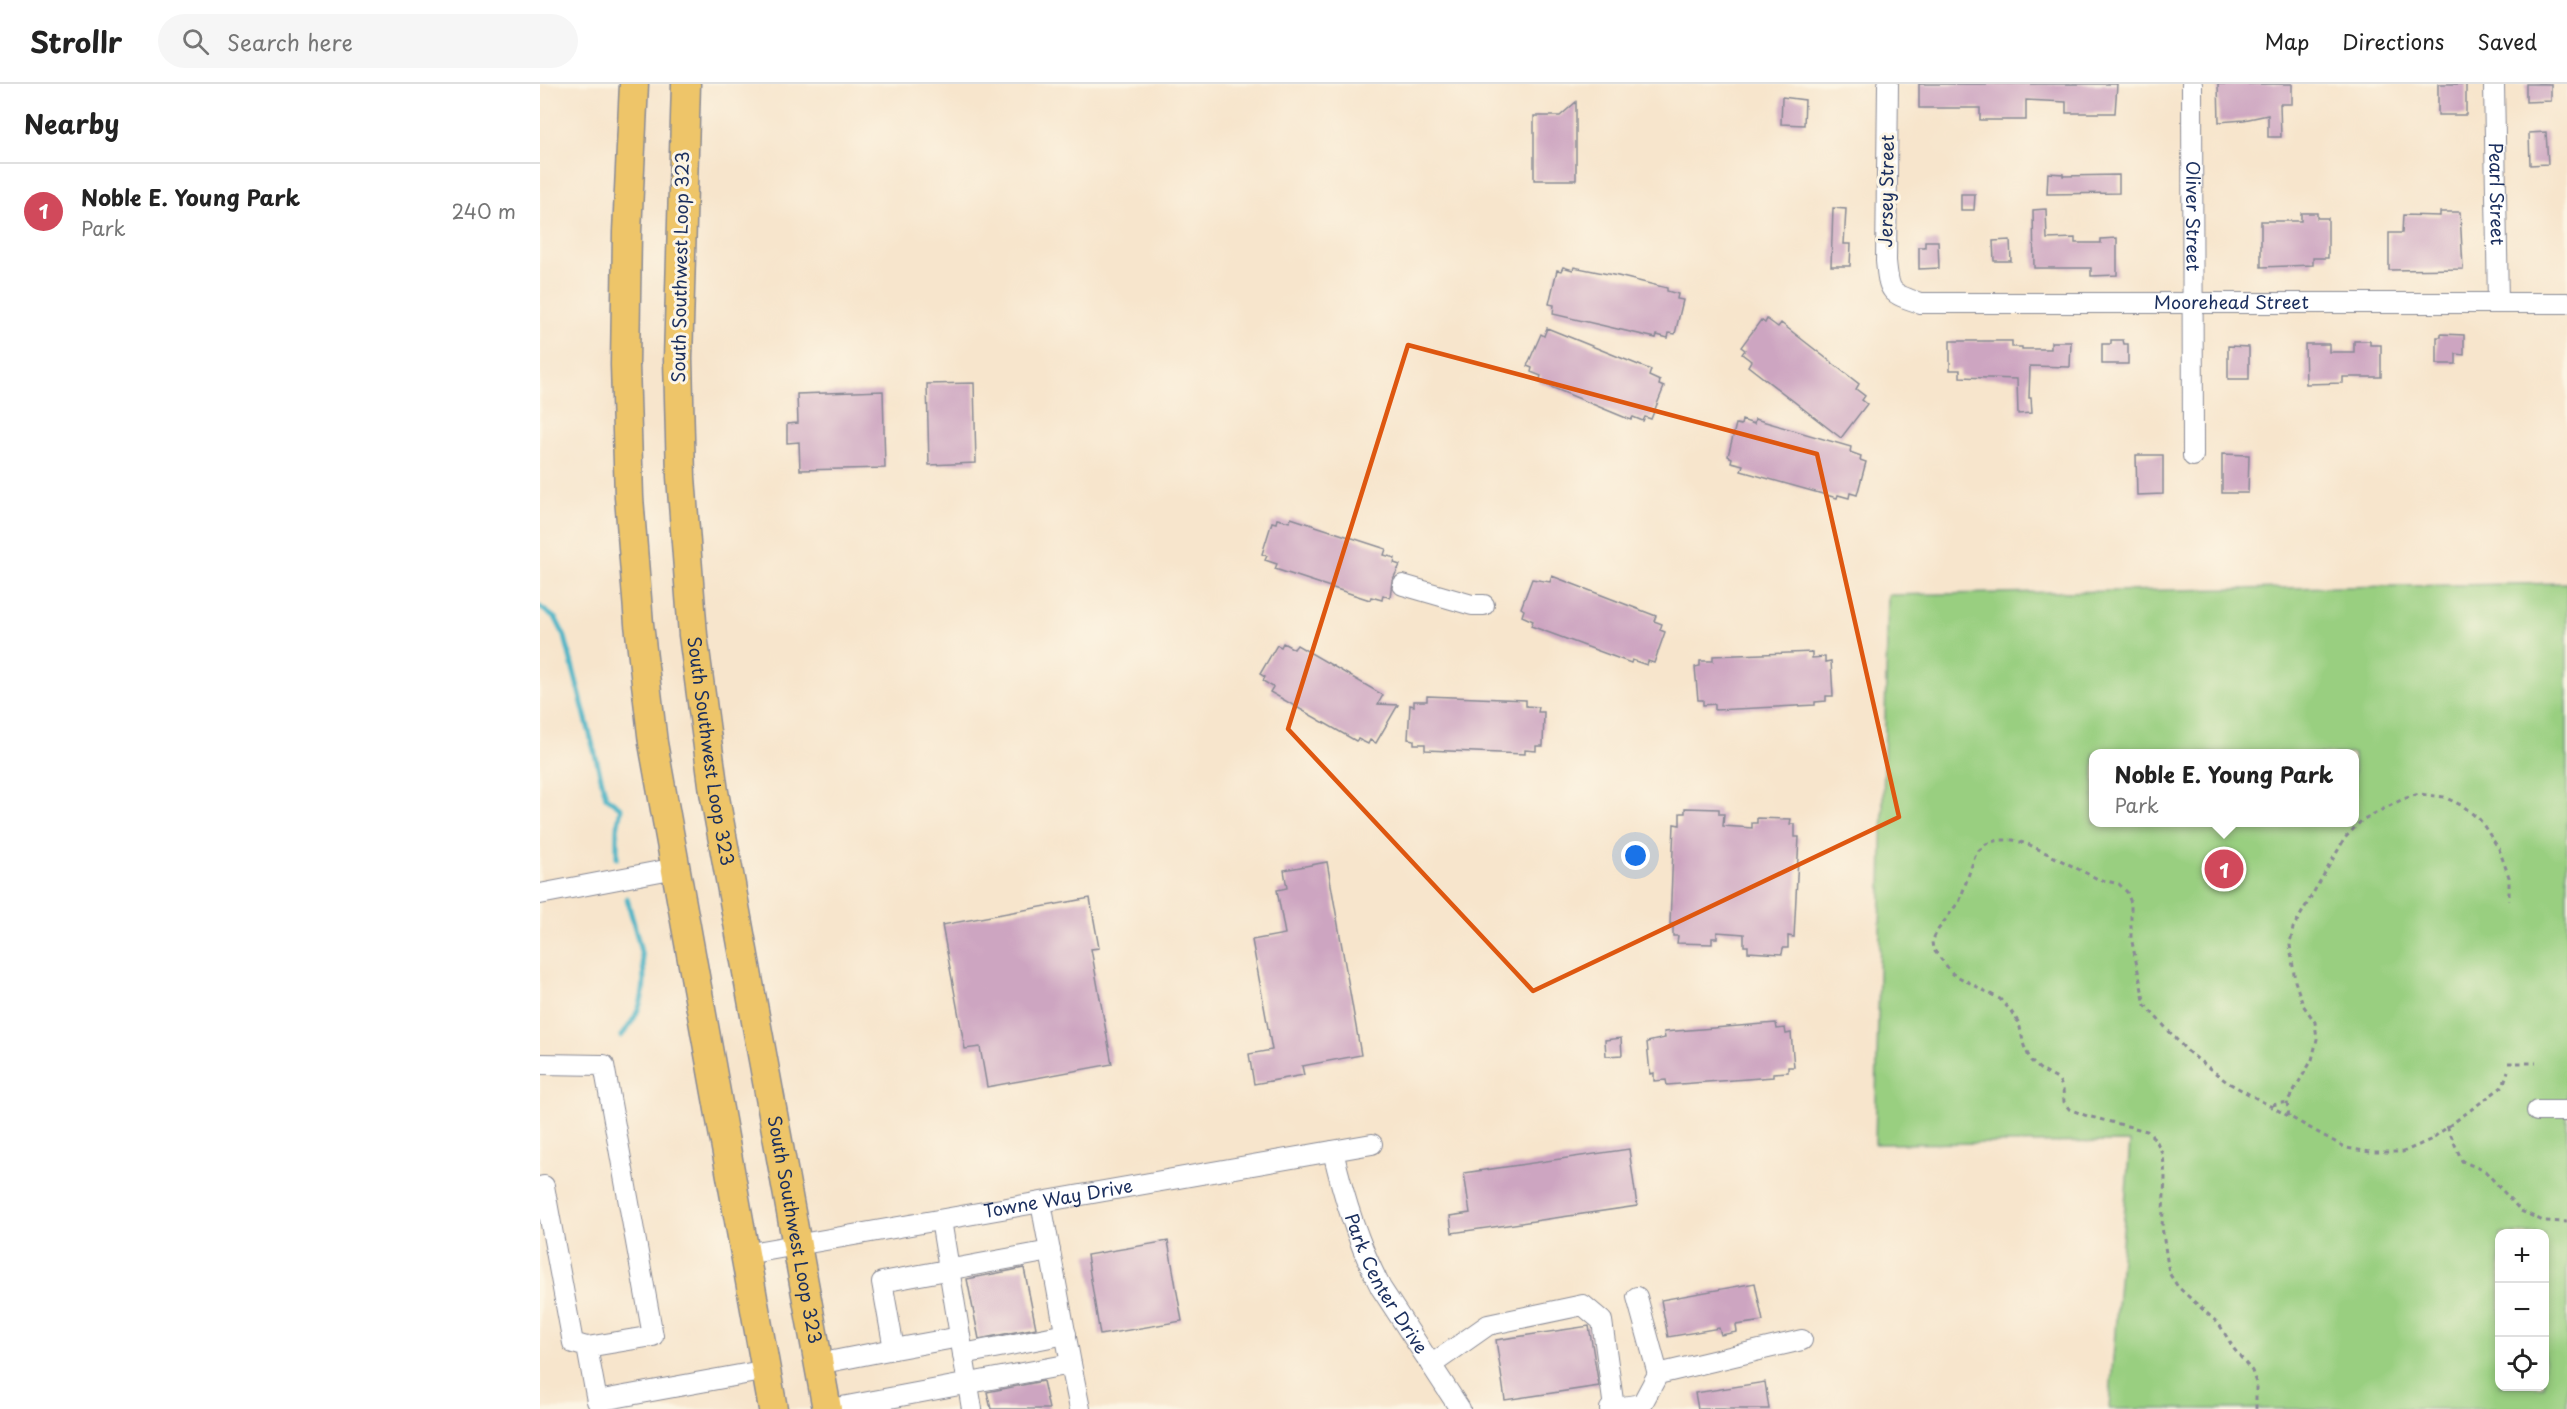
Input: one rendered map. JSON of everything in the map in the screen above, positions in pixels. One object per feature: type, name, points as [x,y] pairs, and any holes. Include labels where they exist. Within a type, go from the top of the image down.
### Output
[{"type":"highway","points":[[634,84],[625,298],[629,497],[646,686],[676,868],[773,1409]]},
{"type":"highway","name":"South Southwest Loop 323","points":[[686,84],[678,359],[681,477],[693,635],[714,792],[818,1364],[829,1409]]},
{"type":"street","name":"Jersey Street","points":[[1888,84],[1886,261],[1888,283],[1896,295]]},
{"type":"street","name":"Oliver Street","points":[[2192,84],[2193,456]]},
{"type":"street","name":"Pearl Street","points":[[2494,84],[2498,303]]},
{"type":"street","name":"Moorehead Street","points":[[1896,295],[1920,303],[2567,303]]},
{"type":"street","points":[[1403,585],[1472,605],[1484,605]]},
{"type":"street","points":[[540,894],[676,868]]},
{"type":"street","points":[[540,1064],[604,1065],[653,1336],[587,1347],[573,1343],[544,1186],[540,1187]]},
{"type":"street","points":[[2537,1111],[2567,1111]]},
{"type":"street","name":"Towne Way Drive","points":[[745,1254],[1372,1144]]},
{"type":"street","name":"Park Center Drive","points":[[1333,1150],[1348,1214],[1370,1268],[1460,1409]]},
{"type":"street","points":[[1041,1203],[1080,1409]]},
{"type":"street","points":[[942,1220],[972,1409]]},
{"type":"street","points":[[894,1349],[882,1282],[1050,1251]]},
{"type":"street","points":[[1431,1365],[1488,1325],[1583,1305],[1602,1321],[1612,1409],[1642,1404],[1658,1374],[1637,1298]]},
{"type":"street","points":[[818,1364],[894,1349],[962,1345],[1066,1334]]},
{"type":"street","points":[[1658,1374],[1802,1340]]},
{"type":"street","points":[[587,1347],[597,1401],[767,1370]]},
{"type":"street","points":[[829,1409],[907,1402],[968,1383],[1071,1364]]},
{"type":"path","points":[[2359,823],[2403,799],[2419,794],[2444,796],[2463,806],[2480,820],[2499,849],[2509,877],[2509,901]]},
{"type":"path","points":[[2289,1117],[2287,1101],[2312,1060],[2317,1039],[2315,1022],[2303,1005],[2295,981],[2290,945],[2293,928],[2345,838],[2355,827]]},
{"type":"path","points":[[2256,1409],[2256,1383],[2252,1371],[2234,1350],[2219,1324],[2178,1287],[2169,1273],[2162,1227],[2165,1178],[2163,1155],[2156,1140],[2147,1131],[2087,1116],[2069,1109],[2064,1102],[2063,1089],[2059,1080],[2031,1061],[2024,1046],[2019,1023],[2010,1010],[2000,999],[1953,974],[1932,949],[1932,942],[1937,931],[1959,900],[1976,853],[1986,844],[1998,840],[2013,840],[2028,844],[2098,879],[2119,885],[2127,892],[2131,903],[2131,937],[2145,1005],[2153,1016],[2163,1023],[2187,1051],[2205,1067],[2227,1082],[2346,1148],[2370,1152],[2403,1152],[2430,1140],[2503,1086],[2508,1071]]},
{"type":"path","points":[[2508,1063],[2536,1063]]},
{"type":"path","points":[[2271,1106],[2287,1101]]},
{"type":"path","points":[[2447,1126],[2462,1161],[2485,1171],[2521,1211],[2543,1221],[2567,1222]]},
{"type":"highlighted area","points":[[1408,345],[1817,454],[1899,817],[1533,991],[1288,729]]},
{"type":"green space","points":[[2567,583],[2567,1409],[2109,1409],[2130,1142],[1875,1144],[1888,595]]},
{"type":"building","points":[[1919,84],[2117,84],[2115,113],[2066,113],[2066,102],[2026,100],[2026,120],[1980,120],[1980,108],[1919,108]]},
{"type":"building","points":[[2218,84],[2292,84],[2292,104],[2280,104],[2281,137],[2268,137],[2268,115],[2219,122]]},
{"type":"building","points":[[2438,84],[2466,84],[2466,115],[2438,115]]},
{"type":"building","points":[[2526,84],[2551,84],[2551,101],[2526,102]]},
{"type":"building","points":[[1782,97],[1805,100],[1804,125],[1781,124]]},
{"type":"building","points":[[1576,102],[1576,180],[1534,180],[1534,116],[1560,116]]},
{"type":"building","points":[[2546,132],[2548,164],[2530,165],[2529,133]]},
{"type":"building","points":[[2048,173],[2063,174],[2063,176],[2119,175],[2119,193],[2047,194]]},
{"type":"building","points":[[1961,194],[1975,194],[1974,210],[1961,210]]},
{"type":"building","points":[[1833,208],[1846,209],[1844,244],[1851,244],[1850,266],[1831,266]]},
{"type":"building","points":[[2046,209],[2047,239],[2075,238],[2075,243],[2101,243],[2101,239],[2117,238],[2117,275],[2091,276],[2091,268],[2034,268],[2033,210]]},
{"type":"building","points":[[2440,212],[2460,212],[2463,269],[2389,270],[2389,233],[2402,233],[2403,215],[2440,216]]},
{"type":"building","points":[[2301,213],[2317,213],[2317,218],[2328,218],[2328,258],[2313,258],[2313,265],[2261,267],[2261,221],[2301,221]]},
{"type":"building","points":[[2010,240],[2011,261],[1994,261],[1993,241]]},
{"type":"building","points":[[1925,241],[1938,241],[1939,268],[1919,269],[1919,247],[1925,247]]},
{"type":"building","points":[[1563,267],[1618,276],[1667,288],[1667,291],[1678,294],[1677,299],[1683,300],[1675,334],[1669,333],[1668,338],[1657,335],[1656,338],[1553,314],[1554,305],[1549,304],[1557,270],[1561,271]]},
{"type":"building","points":[[1767,319],[1778,327],[1781,323],[1859,384],[1856,389],[1865,396],[1862,400],[1867,404],[1841,438],[1748,366],[1751,361],[1742,354],[1745,350],[1741,347],[1761,320],[1765,323]]},
{"type":"building","points":[[1547,328],[1651,370],[1649,376],[1660,381],[1659,385],[1664,387],[1651,419],[1645,417],[1643,421],[1633,417],[1631,420],[1539,382],[1541,376],[1531,372],[1532,368],[1527,366],[1541,334],[1544,336]]},
{"type":"building","points":[[2441,334],[2464,335],[2464,355],[2456,354],[2456,364],[2437,364],[2437,337],[2441,337]]},
{"type":"building","points":[[2111,340],[2123,340],[2124,344],[2128,344],[2128,364],[2102,364],[2102,344],[2111,344]]},
{"type":"building","points":[[1950,341],[2012,341],[2012,347],[2022,347],[2022,349],[2051,349],[2051,342],[2071,342],[2070,367],[2030,366],[2029,398],[2031,398],[2032,413],[2018,414],[2017,379],[1960,377],[1960,370],[1950,370]]},
{"type":"building","points":[[2354,341],[2370,341],[2370,345],[2381,345],[2381,377],[2343,377],[2343,383],[2306,384],[2305,344],[2329,344],[2329,352],[2354,352]]},
{"type":"building","points":[[2228,346],[2249,347],[2249,379],[2228,379]]},
{"type":"building","points":[[974,383],[976,463],[929,465],[927,384]]},
{"type":"building","points":[[883,391],[885,468],[800,470],[799,442],[787,443],[787,424],[798,423],[797,394]]},
{"type":"building","points":[[1755,419],[1851,447],[1850,452],[1861,456],[1860,460],[1866,462],[1857,495],[1850,493],[1849,498],[1838,495],[1837,498],[1741,471],[1743,465],[1731,462],[1732,458],[1728,456],[1736,424],[1741,425],[1742,420],[1754,424]]},
{"type":"building","points":[[2222,454],[2249,455],[2248,493],[2222,493]]},
{"type":"building","points":[[2136,455],[2163,455],[2163,494],[2137,495]]},
{"type":"building","points":[[1291,518],[1386,549],[1384,555],[1395,558],[1394,563],[1400,565],[1392,581],[1390,598],[1383,595],[1382,600],[1371,597],[1370,600],[1275,569],[1277,564],[1265,560],[1267,556],[1262,554],[1272,522],[1276,523],[1277,519],[1290,522]]},
{"type":"building","points":[[1552,576],[1656,616],[1654,621],[1662,624],[1660,630],[1665,632],[1654,663],[1648,661],[1647,665],[1632,660],[1631,663],[1531,626],[1533,621],[1522,616],[1524,610],[1521,608],[1532,579],[1550,582]]},
{"type":"building","points":[[1283,643],[1294,649],[1297,645],[1383,695],[1378,704],[1398,705],[1376,743],[1370,740],[1368,744],[1358,739],[1356,741],[1270,692],[1273,687],[1263,681],[1265,677],[1260,674],[1277,645],[1281,647]]},
{"type":"building","points":[[1812,652],[1812,658],[1825,657],[1825,662],[1831,661],[1833,696],[1826,696],[1826,701],[1815,702],[1815,705],[1715,710],[1715,704],[1703,705],[1703,700],[1698,700],[1695,667],[1700,666],[1700,661],[1713,661],[1713,656]]},
{"type":"building","points":[[1427,696],[1526,700],[1526,706],[1539,707],[1538,712],[1544,712],[1543,746],[1536,746],[1536,751],[1525,750],[1525,754],[1425,750],[1425,744],[1414,744],[1414,740],[1408,739],[1410,705],[1414,706],[1414,701],[1427,701]]},
{"type":"building","points":[[1685,808],[1719,809],[1719,814],[1724,814],[1723,826],[1752,828],[1752,823],[1757,823],[1757,818],[1791,819],[1790,824],[1795,824],[1795,837],[1799,837],[1794,937],[1788,936],[1788,948],[1783,948],[1782,954],[1748,952],[1748,946],[1744,946],[1744,934],[1717,932],[1717,938],[1712,938],[1712,944],[1677,943],[1678,936],[1673,936],[1673,924],[1670,924],[1674,824],[1680,825],[1680,813],[1685,813]]},
{"type":"building","points":[[1327,862],[1361,1055],[1302,1066],[1304,1075],[1254,1084],[1249,1054],[1272,1050],[1252,940],[1285,934],[1277,890],[1287,888],[1284,870]]},
{"type":"building","points":[[1090,898],[1099,948],[1091,949],[1112,1064],[987,1087],[980,1047],[965,1049],[942,925]]},
{"type":"building","points":[[1776,1023],[1777,1029],[1785,1028],[1786,1034],[1791,1033],[1794,1067],[1788,1067],[1788,1072],[1773,1073],[1773,1077],[1667,1085],[1666,1080],[1654,1081],[1654,1073],[1650,1074],[1647,1042],[1665,1038],[1664,1032]]},
{"type":"building","points":[[1621,1038],[1622,1055],[1606,1056],[1605,1040]]},
{"type":"building","points":[[1629,1149],[1637,1206],[1452,1233],[1450,1216],[1470,1213],[1464,1173]]},
{"type":"building","points":[[1168,1241],[1182,1321],[1100,1335],[1087,1255]]},
{"type":"building","points":[[1024,1268],[1036,1328],[979,1339],[967,1279]]},
{"type":"building","points":[[1755,1283],[1763,1321],[1736,1325],[1737,1332],[1721,1335],[1719,1328],[1668,1337],[1661,1300]]},
{"type":"building","points":[[1589,1326],[1599,1386],[1505,1400],[1496,1340]]},
{"type":"building","points":[[1043,1381],[1049,1409],[991,1409],[987,1392]]},
{"type":"building","points":[[1765,1382],[1769,1409],[1698,1409],[1695,1393]]},
{"type":"waterway","points":[[540,607],[556,619],[565,637],[606,797],[621,808],[617,829],[617,858]]},
{"type":"waterway","points":[[621,1036],[633,1020],[644,987],[641,952],[627,898]]},
{"type":"place","name":"Noble E. Young Park","points":[[2224,869]]}]
